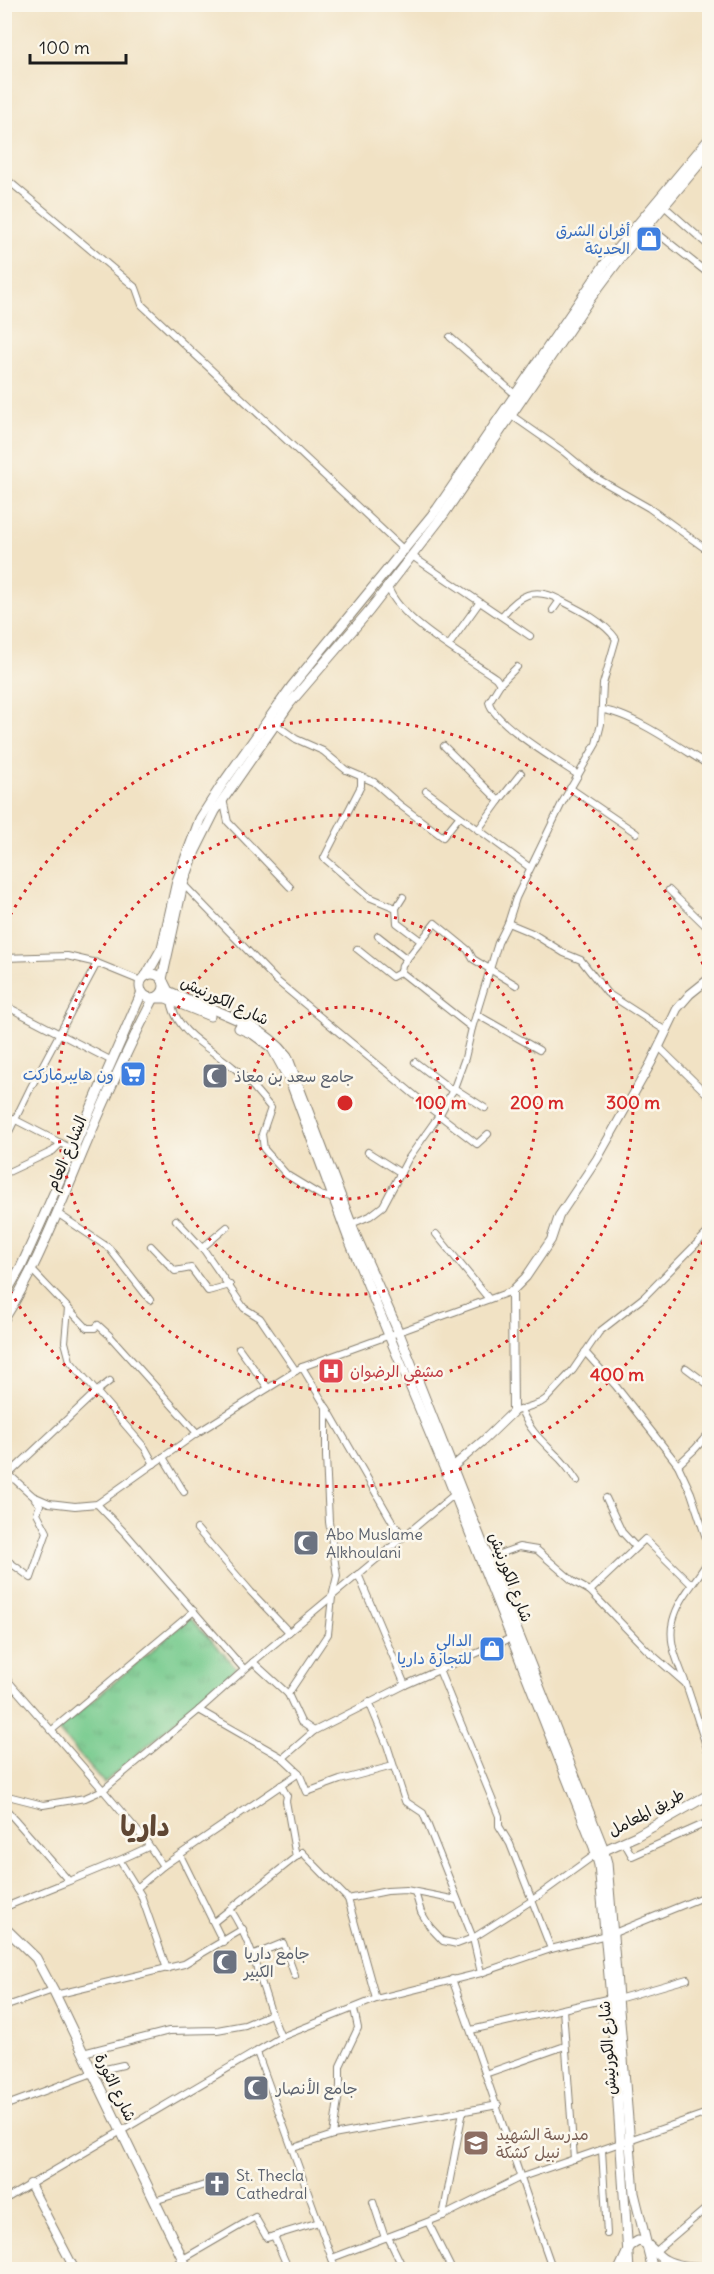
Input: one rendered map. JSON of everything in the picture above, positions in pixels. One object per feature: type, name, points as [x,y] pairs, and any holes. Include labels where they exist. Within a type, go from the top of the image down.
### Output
[{"type":"main road","points":[[518,397],[511,415],[463,488],[409,554],[365,607],[224,792],[200,819],[177,881],[162,948],[144,979],[142,992],[147,997],[155,998],[163,992],[163,981],[183,884],[207,823],[224,792],[284,697],[365,607],[388,587],[409,554],[458,482],[600,278],[710,138]]},
{"type":"main road","points":[[622,249],[647,225],[710,151]]},
{"type":"main road","points":[[144,979],[152,974],[163,981]]},
{"type":"main road","name":"شارع الكورنيش","points":[[163,981],[168,991],[255,1028],[278,1045],[292,1069],[449,1470],[512,1638],[600,1852],[607,1863],[625,2143],[629,2270]]},
{"type":"main road","name":"الشارع العام","points":[[4,1319],[57,1213],[142,992]]},
{"type":"main road","name":"شارع الكورنيش","points":[[155,998],[171,1000],[246,1031],[272,1048],[291,1083],[334,1199],[395,1335]]},
{"type":"main road","name":"الشارع العام","points":[[4,1296],[21,1267],[72,1149],[113,1066],[155,998]]},
{"type":"main road","name":"شارع الكورنيش","points":[[457,1492],[488,1558],[600,1852]]},
{"type":"main road","name":"طريق المعامل","points":[[600,1852],[624,1842],[710,1794]]},
{"type":"main road","name":"شارع الثورة","points":[[4,1927],[36,1958],[188,2270]]},
{"type":"main road","name":"شارع الكورنيش","points":[[625,2143],[641,2228],[652,2270]]},
{"type":"main road","points":[[619,2270],[627,2250],[638,2241],[647,2244],[667,2261],[710,2268]]},
{"type":"street","points":[[4,177],[136,288],[142,305],[409,554],[530,636]]},
{"type":"street","points":[[663,206],[710,247]]},
{"type":"street","points":[[647,225],[710,275]]},
{"type":"street","points":[[450,338],[518,397]]},
{"type":"street","points":[[511,415],[564,452],[593,476],[649,508],[710,552]]},
{"type":"street","points":[[388,587],[391,596],[414,621],[496,678],[501,684]]},
{"type":"street","points":[[351,1224],[370,1216],[383,1206],[408,1159],[440,1114],[453,1090],[465,1058],[498,943],[508,923],[516,898],[529,867],[570,788],[596,744],[601,723],[603,684],[616,639],[602,626],[560,600],[540,592],[529,594],[512,604],[502,616]]},
{"type":"street","points":[[553,610],[560,600]]},
{"type":"street","points":[[449,645],[479,603]]},
{"type":"street","points":[[517,667],[501,684],[489,702],[490,708],[503,723],[578,775]]},
{"type":"street","points":[[602,710],[614,712],[643,726],[710,766]]},
{"type":"street","points":[[275,724],[296,740],[323,751],[346,770],[382,788],[400,805],[443,837],[459,817]]},
{"type":"street","points":[[444,746],[499,801]]},
{"type":"street","points":[[478,830],[521,773]]},
{"type":"street","points":[[362,777],[361,786],[324,858],[369,897],[396,908]]},
{"type":"street","points":[[570,788],[636,833]]},
{"type":"street","points":[[426,791],[529,867]]},
{"type":"street","points":[[224,792],[228,822],[290,887]]},
{"type":"street","points":[[183,884],[277,981],[477,1144],[488,1134]]},
{"type":"street","points":[[669,890],[710,930]]},
{"type":"street","points":[[404,897],[396,908],[397,923],[421,941]]},
{"type":"street","points":[[401,972],[402,965],[435,923],[468,950],[473,959],[516,984]]},
{"type":"street","points":[[508,923],[532,933],[564,953],[581,960],[608,993],[666,1032]]},
{"type":"street","points":[[378,936],[407,959]]},
{"type":"street","points":[[357,949],[392,977],[401,972]]},
{"type":"street","points":[[4,958],[67,956],[98,963],[144,979]]},
{"type":"street","points":[[4,1142],[98,963]]},
{"type":"street","points":[[401,972],[472,1028]]},
{"type":"street","points":[[33,1496],[49,1503],[75,1506],[97,1503],[197,1433],[299,1369],[512,1291],[526,1277],[551,1240],[560,1216],[597,1159],[659,1047],[677,1009],[690,994],[710,978]]},
{"type":"street","points":[[171,1000],[172,1010],[191,1036],[234,1067],[271,1108],[262,1134],[264,1149],[287,1174],[320,1195],[334,1199]]},
{"type":"street","points":[[4,1005],[113,1066]]},
{"type":"street","points":[[476,1014],[539,1050]]},
{"type":"street","points":[[659,1047],[710,1097]]},
{"type":"street","points":[[416,1062],[453,1090],[485,1108]]},
{"type":"street","points":[[4,1114],[72,1149]]},
{"type":"street","points":[[4,1174],[53,1151],[61,1143]]},
{"type":"street","points":[[368,1152],[401,1173]]},
{"type":"street","points":[[57,1213],[109,1248],[150,1300]]},
{"type":"street","points":[[176,1220],[202,1248],[230,1285],[243,1308],[260,1318],[299,1369],[326,1407],[393,1523],[404,1536]]},
{"type":"street","points":[[202,1248],[227,1227]]},
{"type":"street","points":[[449,1470],[517,1411],[546,1399],[573,1370],[599,1332],[644,1296],[710,1230]]},
{"type":"street","points":[[436,1234],[489,1299]]},
{"type":"street","points":[[151,1246],[175,1272],[191,1268],[208,1291],[230,1285]]},
{"type":"street","points":[[31,1269],[87,1328],[95,1328],[98,1325],[109,1335],[197,1433]]},
{"type":"street","points":[[512,1291],[517,1411],[528,1427],[543,1444],[557,1455],[577,1481]]},
{"type":"street","points":[[68,1308],[65,1342],[70,1361],[145,1448],[154,1464]]},
{"type":"street","points":[[239,1348],[268,1388]]},
{"type":"street","points":[[585,1352],[615,1385],[678,1465],[691,1493],[710,1550]]},
{"type":"street","points":[[686,1368],[710,1386]]},
{"type":"street","points":[[4,1558],[31,1578],[47,1532],[37,1513],[40,1505],[7,1472],[110,1381]]},
{"type":"street","points":[[288,1694],[328,1634],[337,1576],[329,1522],[326,1407]]},
{"type":"street","points":[[678,1465],[710,1432]]},
{"type":"street","points":[[163,1458],[184,1492]]},
{"type":"street","points":[[4,1795],[44,1805],[85,1798],[104,1790],[244,1669],[457,1492]]},
{"type":"street","points":[[606,1498],[622,1532],[636,1547]]},
{"type":"street","points":[[97,1503],[244,1669]]},
{"type":"street","points":[[197,1529],[289,1632]]},
{"type":"street","points":[[590,1591],[645,1539],[691,1584]]},
{"type":"street","points":[[488,1558],[509,1549],[528,1547],[545,1556],[574,1582],[590,1591],[647,1650],[686,1684]]},
{"type":"street","points":[[710,1557],[679,1604],[673,1620],[671,1635],[674,1653],[710,1757]]},
{"type":"street","points":[[358,1574],[405,1685]]},
{"type":"street","points":[[52,1730],[194,1611]]},
{"type":"street","points":[[283,1758],[314,1731],[369,1702],[512,1638]]},
{"type":"street","points":[[253,1662],[288,1694],[301,1722],[314,1731]]},
{"type":"street","points":[[439,1670],[499,1816],[499,1827],[510,1844],[551,1949]]},
{"type":"street","points":[[4,1676],[104,1790],[163,1866]]},
{"type":"street","points":[[369,1702],[405,1801],[423,1813],[473,1938],[481,1973]]},
{"type":"street","points":[[199,1710],[283,1758],[299,1773],[308,1792],[340,1780],[393,1766]]},
{"type":"street","points":[[137,1888],[163,1866],[299,1773]]},
{"type":"street","points":[[281,1785],[287,1796],[296,1857]]},
{"type":"street","points":[[5,1806],[68,1880]]},
{"type":"street","points":[[624,1842],[632,1856],[710,1820]]},
{"type":"street","points":[[4,1910],[8,1906],[120,1861],[148,1847]]},
{"type":"street","points":[[214,1922],[302,1852],[348,1899],[376,2000]]},
{"type":"street","points":[[415,1892],[421,1912],[443,1941],[457,1944],[473,1938],[531,1901],[600,1852]]},
{"type":"street","points":[[180,1855],[223,1942]]},
{"type":"street","points":[[120,1861],[137,1888],[167,1969]]},
{"type":"street","points":[[348,1899],[387,1891],[415,1892],[457,1900]]},
{"type":"street","points":[[4,2200],[281,2037],[376,2000],[481,1973],[551,1949],[610,1934],[710,1894]]},
{"type":"street","points":[[230,1909],[243,1929],[254,1955],[271,2014],[281,2037]]},
{"type":"street","points":[[4,2007],[54,1993],[184,1964],[243,1929]]},
{"type":"street","points":[[254,1955],[283,1943],[295,1976]]},
{"type":"street","points":[[471,2030],[614,1998],[687,1978]]},
{"type":"street","points":[[452,1979],[498,2105],[519,2178],[553,2270]]},
{"type":"street","points":[[333,2135],[340,2086],[340,2067],[358,2028],[354,2009]]},
{"type":"street","points":[[563,2009],[574,2159]]},
{"type":"street","points":[[83,2053],[169,2031],[217,2030],[245,2025],[271,2014]]},
{"type":"street","points":[[485,2074],[565,2046]]},
{"type":"street","points":[[257,2052],[336,2270]]},
{"type":"street","points":[[4,2106],[93,2075],[101,2070],[123,2066]]},
{"type":"street","points":[[292,2148],[333,2135],[498,2105]]},
{"type":"street","points":[[443,2217],[463,2111]]},
{"type":"street","points":[[332,2258],[443,2217],[519,2178],[710,2112]]},
{"type":"street","points":[[602,2150],[607,2234]]},
{"type":"street","points":[[154,2201],[214,2182]]},
{"type":"street","points":[[30,2184],[75,2270]]},
{"type":"street","points":[[373,2202],[387,2238],[404,2270]]},
{"type":"street","points":[[655,2252],[710,2205]]},
{"type":"street","points":[[172,2270],[183,2259],[255,2217],[267,2238],[319,2222]]},
{"type":"street","points":[[428,2222],[452,2270]]},
{"type":"street","points":[[274,2236],[289,2270]]},
{"type":"green space","points":[[190,1618],[237,1668],[104,1783],[58,1730]]},
{"type":"place","name":"أفران الشرق الحديثة","points":[[649,239]]},
{"type":"place","name":"ون هايبرماركت","points":[[133,1074]]},
{"type":"place","name":"جامع سعد بن معاذ","points":[[215,1076]]},
{"type":"place","name":"مشفى الرضوان","points":[[331,1371]]},
{"type":"place","name":"Abo Muslame Alkhoulani","points":[[306,1543]]},
{"type":"place","name":"الدالي للتجارة داريا","points":[[492,1649]]},
{"type":"place","name":"جامع داريا الكبير","points":[[225,1962]]},
{"type":"place","name":"جامع الأنصار","points":[[256,2088]]},
{"type":"place","name":"مدرسة الشهيد نبيل كشكة","points":[[476,2143]]},
{"type":"place","name":"St. Thecla Cathedral","points":[[217,2184]]},
{"type":"district","name":"داريا","points":[[145,1826]]}]
